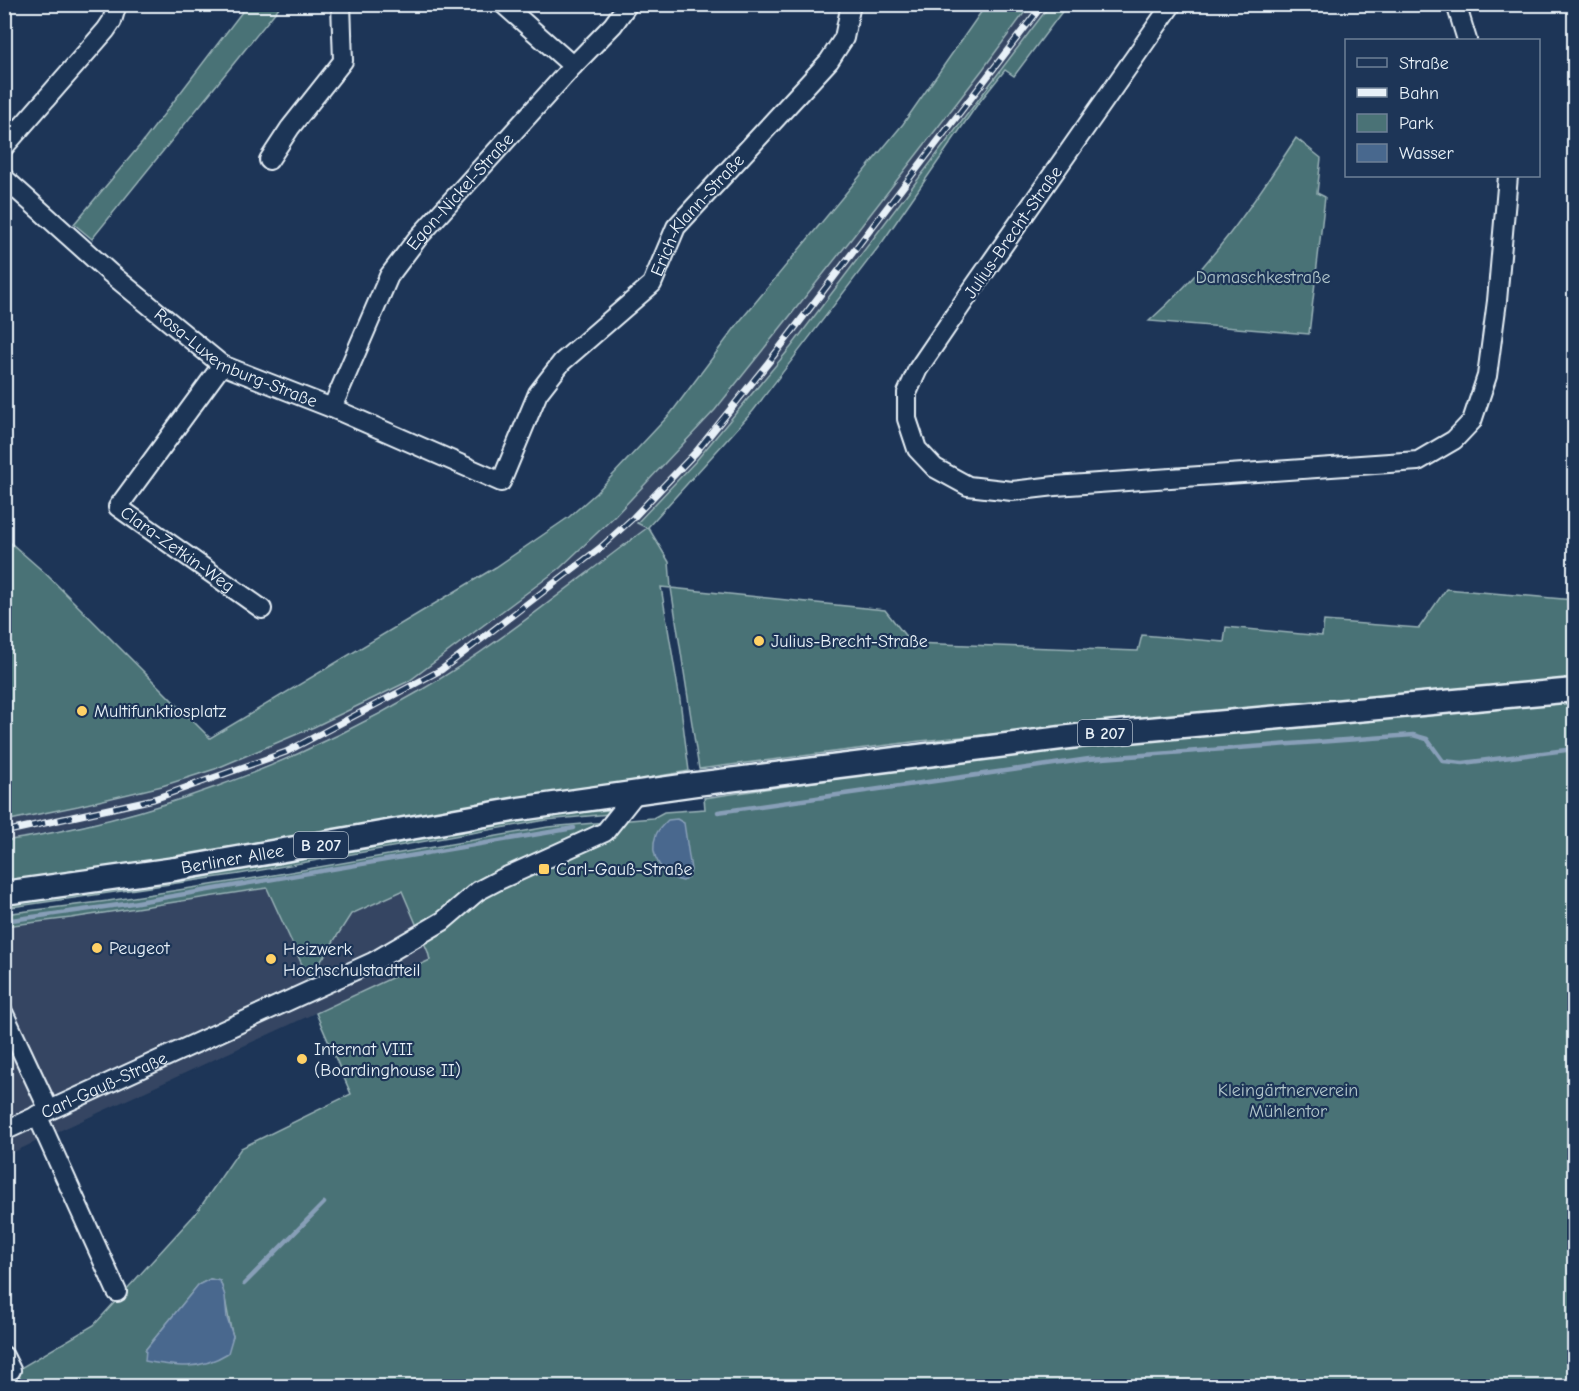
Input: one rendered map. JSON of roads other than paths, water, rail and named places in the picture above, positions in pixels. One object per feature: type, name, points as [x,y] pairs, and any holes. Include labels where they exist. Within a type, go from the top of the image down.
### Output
[{"type":"main road","name":"B 207","points":[[636,793],[1085,735],[1575,690]]},
{"type":"main road","name":"Berliner Allee","points":[[4,893],[175,869],[519,809],[636,793]]},
{"type":"street","points":[[4,147],[106,30],[112,21],[117,4]]},
{"type":"street","points":[[269,160],[290,128],[343,61],[341,4]]},
{"type":"street","points":[[503,4],[573,66]]},
{"type":"street","name":"Egon-Nickel-Straße","points":[[332,408],[388,276],[417,239],[573,66],[613,25],[628,4]]},
{"type":"street","name":"Erich-Klann-Straße","points":[[501,482],[538,393],[562,362],[652,285],[676,227],[828,61],[844,38],[851,4]]},
{"type":"street","name":"Julius-Brecht-Straße","points":[[1172,4],[918,369],[908,393],[906,419],[917,449],[934,468],[968,486],[1012,491],[1418,460],[1454,440],[1472,421],[1486,376],[1497,301],[1508,177]]},
{"type":"street","points":[[1456,4],[1467,39]]},
{"type":"street","name":"Rosa-Luxemburg-Straße","points":[[4,178],[110,273],[222,365],[332,408],[501,482]]},
{"type":"street","name":"Clara-Zetkin-Weg","points":[[222,365],[118,507],[262,609]]},
{"type":"street","name":"Carl-Gauß-Straße","points":[[4,1131],[373,962],[444,921],[478,891],[605,832],[636,793]]},
{"type":"street","points":[[4,1014],[117,1292]]},
{"type":"water","points":[[677,819],[684,823],[691,870],[689,877],[683,881],[669,875],[664,870],[654,850],[656,835],[660,829],[668,820]]},
{"type":"water","points":[[210,1279],[220,1281],[225,1296],[227,1318],[233,1336],[228,1353],[207,1363],[188,1366],[145,1361],[146,1349],[198,1285]]},
{"type":"waterway","points":[[718,812],[1089,759],[1413,735],[1427,739],[1443,761],[1463,763],[1574,749]]},
{"type":"waterway","points":[[4,921],[126,904],[574,828]]},
{"type":"waterway","points":[[244,1284],[324,1203]]},
{"type":"railway","points":[[4,832],[154,799],[286,752],[441,670],[600,548],[633,518],[696,452],[768,363],[1043,4]]},
{"type":"place","name":"Julius-Brecht-Straße","points":[[759,641]]},
{"type":"place","name":"Multifunktiosplatz","points":[[82,711]]},
{"type":"place","name":"Carl-Gauß-Straße","points":[[544,869]]},
{"type":"place","name":"Peugeot","points":[[97,948]]},
{"type":"place","name":"Heizwerk Hochschulstadtteil","points":[[271,959]]},
{"type":"place","name":"Internat VIII (Boardinghouse II)","points":[[302,1059]]},
{"type":"park label","name":"Damaschkestraße","points":[[1263,277]]},
{"type":"park label","name":"Kleingärtnerverein Mühlentor","points":[[1288,1100]]}]
